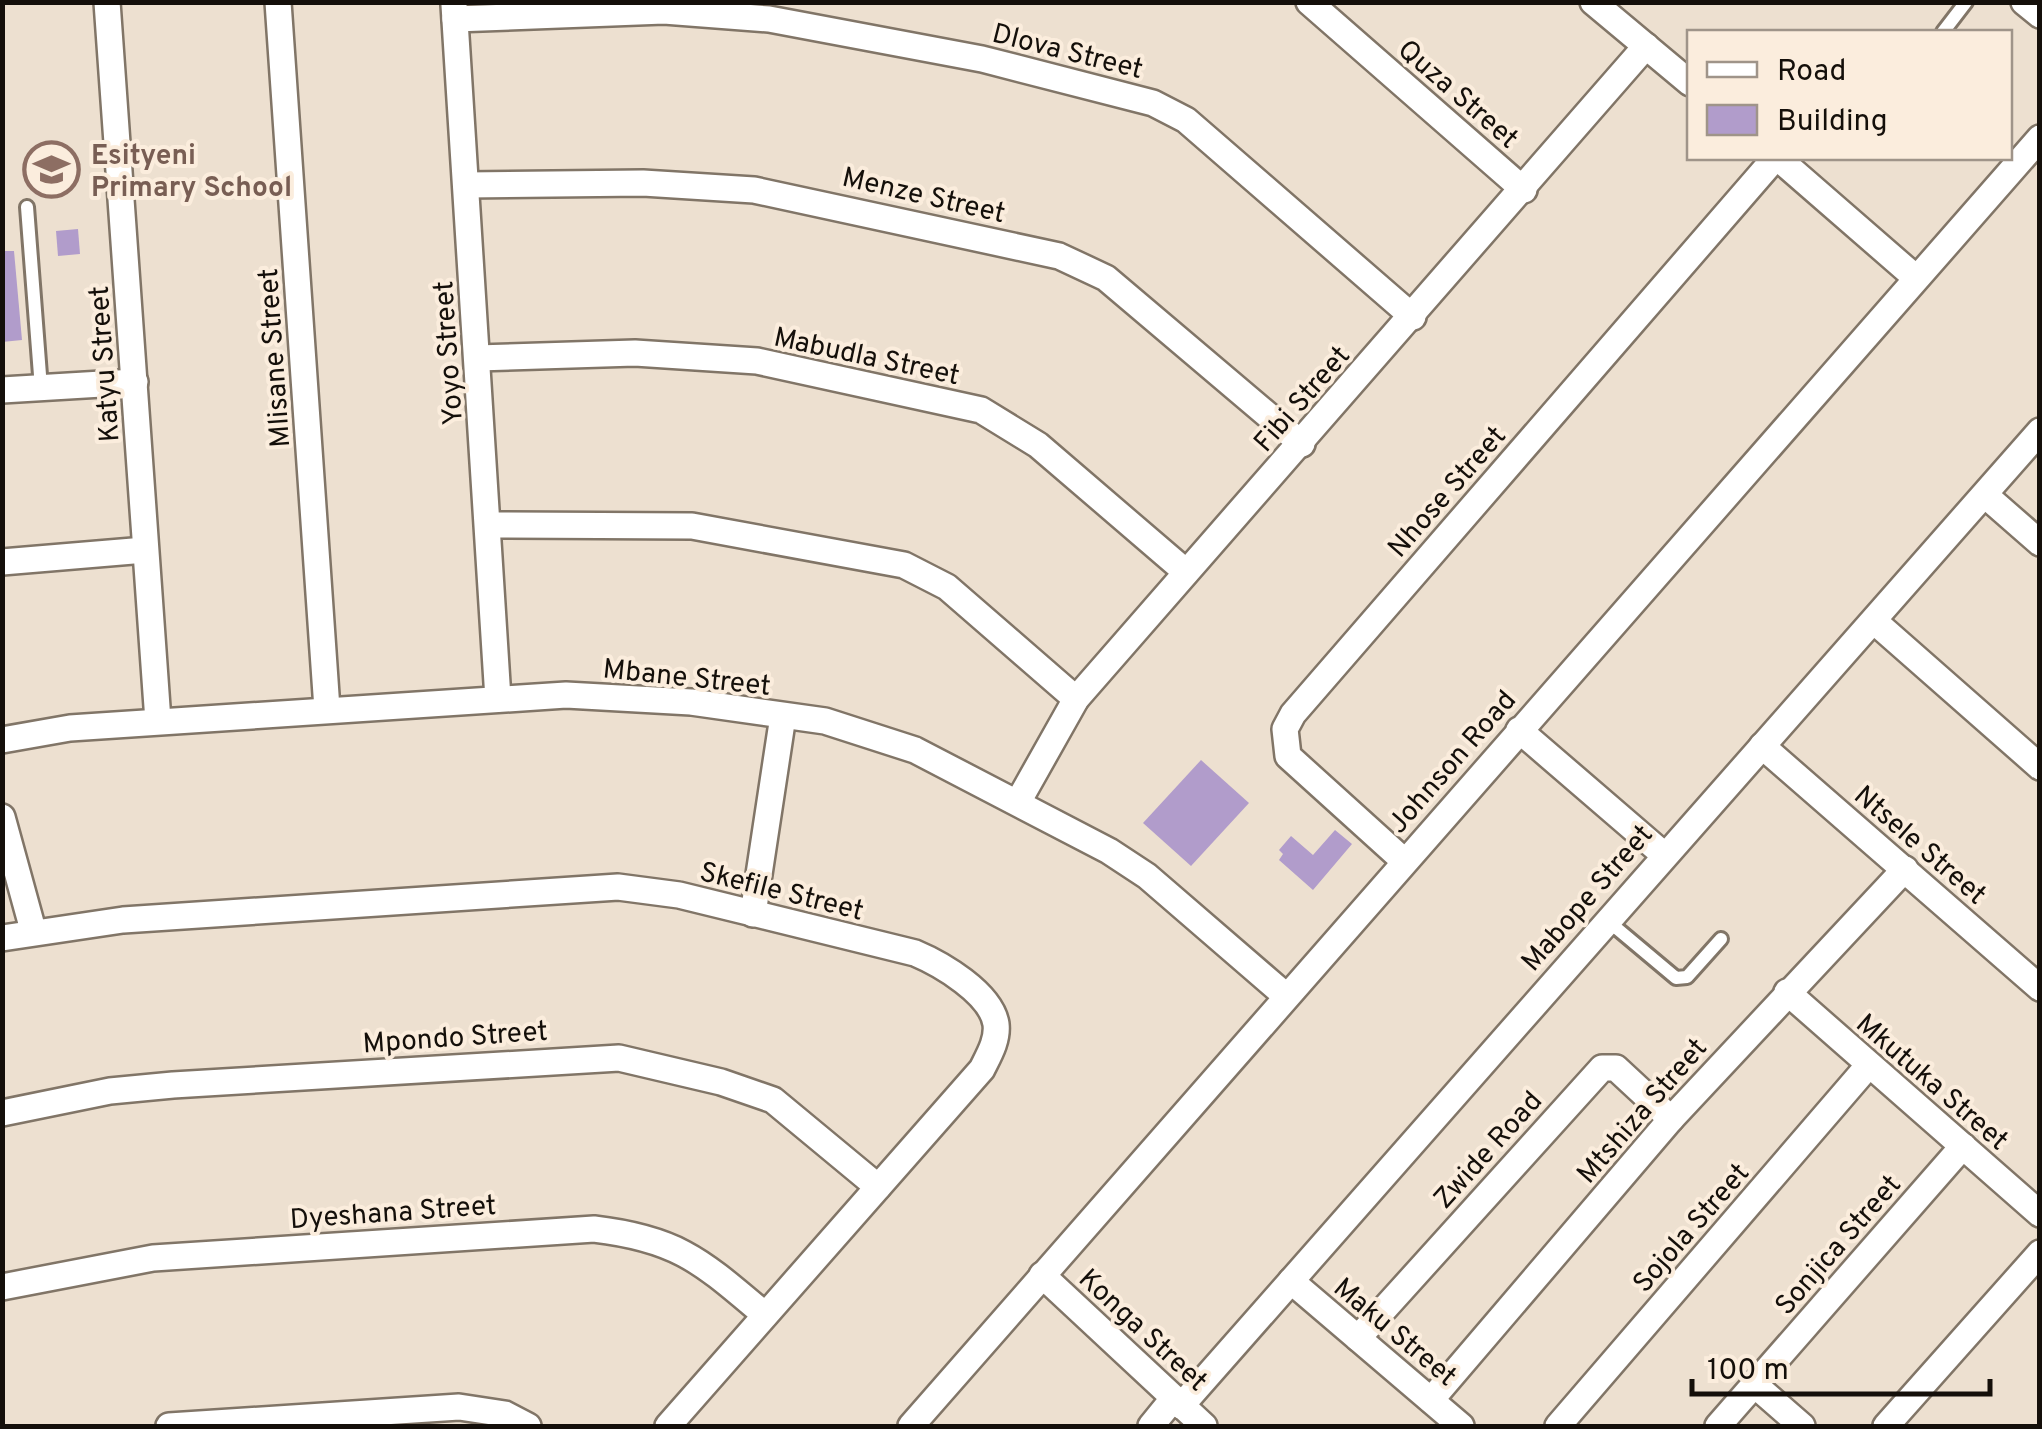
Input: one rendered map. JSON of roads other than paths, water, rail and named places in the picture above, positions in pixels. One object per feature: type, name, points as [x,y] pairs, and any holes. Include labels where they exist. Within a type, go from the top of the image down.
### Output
[{"type":"street","name":"Katyu Street","points":[[108,2],[158,721]]},
{"type":"street","name":"Mlisane Street","points":[[278,2],[327,709]]},
{"type":"street","name":"Quza Street","points":[[1309,2],[1524,190]]},
{"type":"street","points":[[1594,2],[1622,12],[1646,46],[1687,80]]},
{"type":"street","points":[[2024,2],[2040,16]]},
{"type":"street","name":"Yoyo Street","points":[[455,11],[498,699]]},
{"type":"street","name":"Dlova Street","points":[[455,11],[664,11],[769,19],[982,59],[1153,102],[1186,120],[1413,317]]},
{"type":"street","name":"Fibi Street","points":[[1018,802],[1076,699],[1646,46]]},
{"type":"street","name":"Johnson Road","points":[[911,1426],[1403,860],[2040,138]]},
{"type":"street","name":"Nhose Street","points":[[1403,860],[1288,756],[1286,729],[1293,714],[1774,160]]},
{"type":"street","points":[[1778,160],[1916,278]]},
{"type":"street","name":"Menze Street","points":[[466,185],[643,184],[754,190],[1060,256],[1106,278],[1302,444]]},
{"type":"street","name":"Mabudla Street","points":[[477,358],[635,353],[757,361],[980,410],[1038,444],[1186,572]]},
{"type":"street","points":[[2,390],[135,382]]},
{"type":"street","name":"Mabope Street","points":[[1151,1426],[1291,1281],[2040,431]]},
{"type":"street","points":[[1985,495],[2040,542]]},
{"type":"street","points":[[488,525],[692,526],[904,566],[947,586],[1076,699]]},
{"type":"street","points":[[2,562],[146,550]]},
{"type":"street","points":[[1874,621],[2040,767]]},
{"type":"street","name":"Mbane Street","points":[[2,740],[70,728],[498,699],[624,696],[783,716],[868,733],[914,750],[1018,802],[1147,876],[1286,996]]},
{"type":"street","points":[[753,914],[783,716]]},
{"type":"street","points":[[1519,730],[1664,854]]},
{"type":"street","name":"Ntsele Street","points":[[1762,746],[2040,988]]},
{"type":"street","points":[[2,817],[32,930]]},
{"type":"street","name":"Mtshiza Street","points":[[1430,1400],[1671,1119],[1905,869]]},
{"type":"street","name":"Skefile Street","points":[[2,938],[32,930],[123,920],[618,887],[680,896],[915,953],[948,971],[991,1010],[996,1037],[982,1069],[668,1426]]},
{"type":"street","name":"Mkutuka Street","points":[[1787,992],[2040,1214]]},
{"type":"street","name":"Mpondo Street","points":[[2,1112],[125,1090],[620,1058],[764,1096],[878,1187]]},
{"type":"street","name":"Sojola Street","points":[[1558,1426],[1868,1066]]},
{"type":"street","name":"Zwide Road","points":[[1358,1338],[1602,1068],[1616,1068],[1671,1119]]},
{"type":"street","name":"Sonjica Street","points":[[1718,1426],[1962,1146]]},
{"type":"street","name":"Dyeshana Street","points":[[2,1287],[153,1258],[594,1229],[643,1236],[680,1248],[765,1315]]},
{"type":"street","points":[[1886,1426],[2040,1252]]},
{"type":"street","name":"Konga Street","points":[[1042,1275],[1204,1426]]},
{"type":"street","name":"Maku Street","points":[[1291,1281],[1461,1426]]},
{"type":"street","points":[[1755,1386],[1802,1426]]},
{"type":"street","points":[[169,1426],[338,1421],[485,1409],[528,1426]]},
{"type":"lane","points":[[1945,30],[1966,2]]},
{"type":"lane","points":[[27,207],[40,388]]},
{"type":"lane","points":[[1606,920],[1676,978],[1687,977],[1721,940]]},
{"type":"place","name":"Esityeni Primary School","points":[[52,170]]}]
